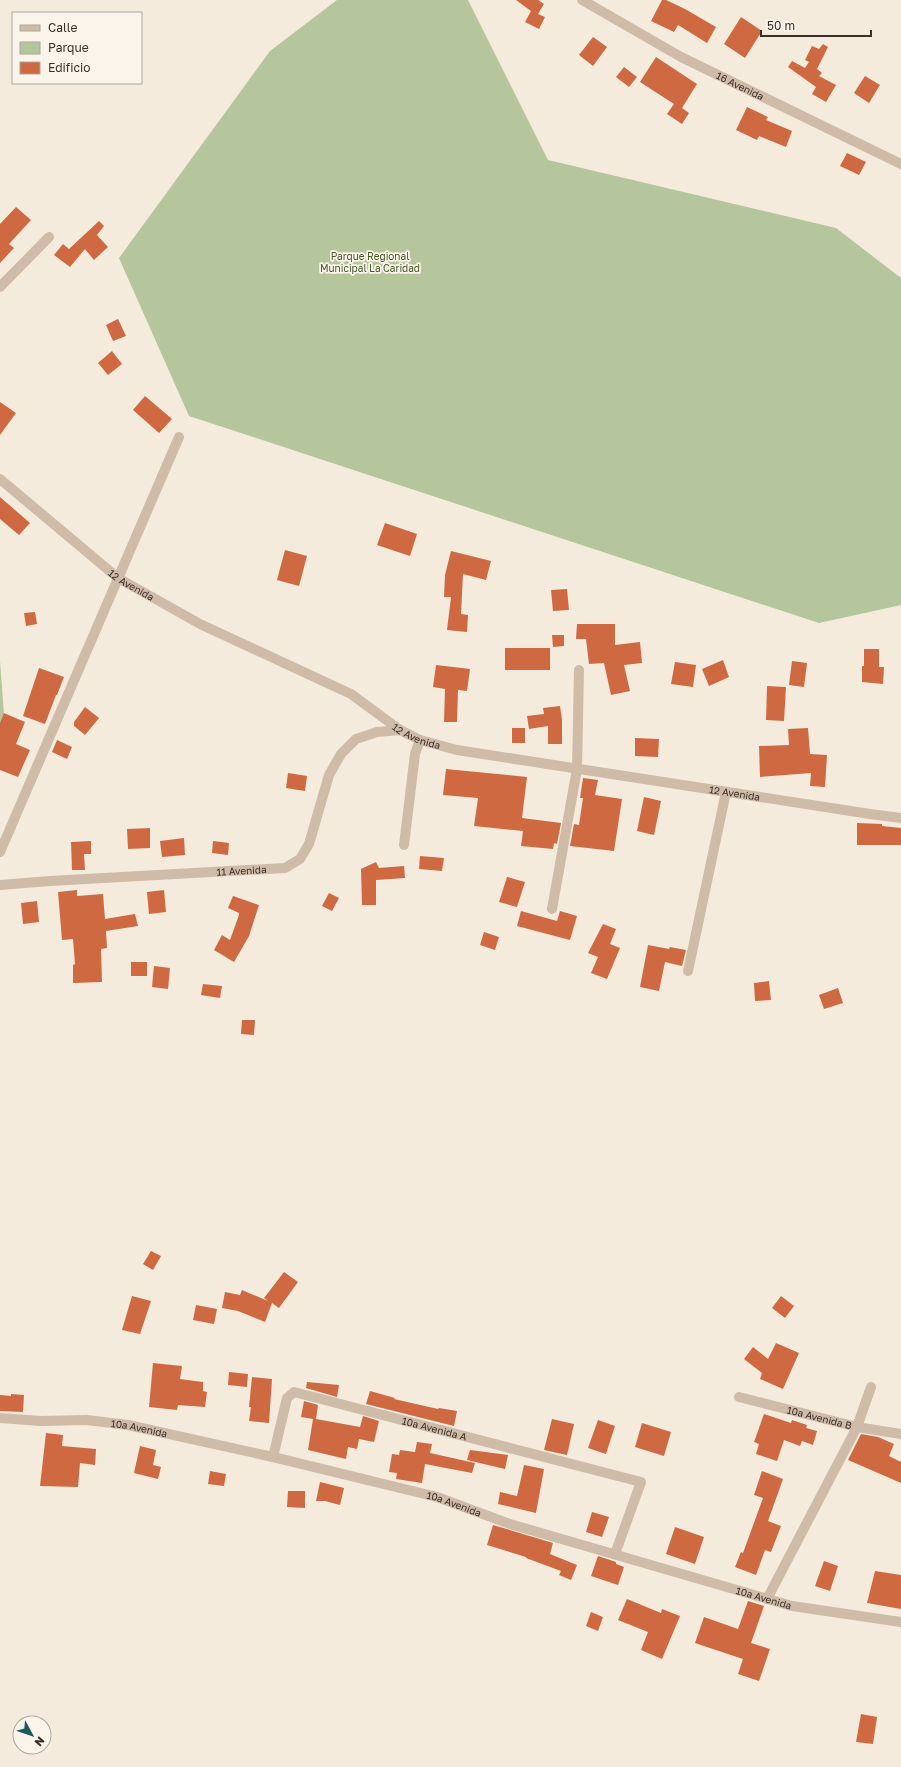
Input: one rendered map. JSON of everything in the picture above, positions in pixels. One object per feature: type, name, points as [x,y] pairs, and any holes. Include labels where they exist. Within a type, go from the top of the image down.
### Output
[{"type":"street","name":"16 Avenida","points":[[582,0],[681,57],[901,164]]},
{"type":"street","points":[[0,287],[49,237]]},
{"type":"street","points":[[0,852],[179,437]]},
{"type":"street","name":"12 Avenida","points":[[0,479],[118,578],[200,624],[351,694],[400,730],[420,740],[457,750],[901,818]]},
{"type":"street","points":[[552,909],[577,769],[579,670]]},
{"type":"street","name":"11 Avenida","points":[[0,885],[285,868],[300,859],[309,844],[329,775],[341,754],[356,739],[376,732],[400,730]]},
{"type":"street","points":[[404,845],[415,754],[420,740]]},
{"type":"street","points":[[688,971],[726,792]]},
{"type":"street","points":[[767,1599],[857,1427],[871,1387]]},
{"type":"street","name":"10a Avenida A","points":[[273,1457],[288,1398],[294,1392],[641,1482],[615,1554]]},
{"type":"street","name":"10a Avenida B","points":[[739,1397],[857,1427],[901,1434]]},
{"type":"street","name":"10a Avenida","points":[[0,1418],[41,1421],[87,1420],[128,1425],[273,1457],[437,1497],[510,1524],[792,1606],[901,1622]]},
{"type":"green space","name":"Parque Regional Municipal La Caridad","points":[[337,0],[468,0],[548,160],[836,228],[901,278],[901,605],[819,623],[189,416],[119,258],[270,51]]},
{"type":"green space","points":[[0,661],[6,742],[0,747]]},
{"type":"building","points":[[516,0],[538,0],[544,4],[538,14],[545,17],[539,29],[525,22],[531,11]]},
{"type":"building","points":[[662,0],[666,0],[685,9],[716,27],[707,43],[678,25],[674,32],[651,21]]},
{"type":"building","points":[[741,17],[762,31],[745,58],[724,44]]},
{"type":"building","points":[[593,37],[607,47],[593,66],[579,55]]},
{"type":"building","points":[[823,44],[828,47],[817,69],[822,73],[819,76],[836,85],[826,102],[812,94],[816,87],[788,67],[792,61],[805,68],[809,62],[805,60],[812,46],[819,49]]},
{"type":"building","points":[[656,57],[697,84],[682,108],[689,113],[682,124],[667,114],[674,104],[640,82]]},
{"type":"building","points":[[624,67],[637,77],[629,87],[616,77]]},
{"type":"building","points":[[865,76],[880,85],[869,103],[854,93]]},
{"type":"building","points":[[747,107],[768,117],[766,120],[792,131],[786,147],[759,136],[757,140],[736,130]]},
{"type":"building","points":[[847,153],[866,162],[859,175],[840,166]]},
{"type":"building","points":[[16,207],[31,220],[9,244],[14,248],[0,263],[0,224]]},
{"type":"building","points":[[99,221],[104,226],[97,235],[108,247],[94,260],[85,249],[70,267],[54,255],[63,244],[69,249]]},
{"type":"building","points":[[118,319],[126,336],[113,341],[106,325]]},
{"type":"building","points":[[112,351],[122,364],[108,375],[98,363]]},
{"type":"building","points":[[145,396],[172,419],[159,433],[133,410]]},
{"type":"building","points":[[0,402],[16,413],[0,435]]},
{"type":"building","points":[[0,497],[30,523],[19,535],[0,519]]},
{"type":"building","points":[[385,523],[417,534],[410,556],[377,545]]},
{"type":"building","points":[[285,550],[307,556],[299,586],[277,580]]},
{"type":"building","points":[[451,551],[491,561],[486,580],[463,574],[461,614],[468,615],[467,632],[447,630],[451,597],[444,597],[445,575]]},
{"type":"building","points":[[567,589],[569,610],[553,611],[551,590]]},
{"type":"building","points":[[35,612],[37,624],[26,626],[24,613]]},
{"type":"building","points":[[577,624],[615,624],[615,645],[640,642],[642,663],[624,665],[630,691],[611,695],[604,663],[589,664],[586,639],[576,639]]},
{"type":"building","points":[[552,635],[564,635],[564,646],[553,647]]},
{"type":"building","points":[[505,648],[550,648],[550,670],[505,670]]},
{"type":"building","points":[[864,649],[879,649],[879,667],[884,667],[883,684],[862,682]]},
{"type":"building","points":[[723,660],[729,677],[709,686],[702,669]]},
{"type":"building","points":[[792,661],[807,663],[804,687],[789,685]]},
{"type":"building","points":[[675,662],[696,665],[693,687],[671,684]]},
{"type":"building","points":[[436,665],[470,669],[467,691],[458,690],[457,722],[444,722],[445,689],[433,687]]},
{"type":"building","points":[[39,668],[64,677],[45,724],[23,716]]},
{"type":"building","points":[[767,686],[786,687],[784,721],[766,720]]},
{"type":"building","points":[[560,706],[562,720],[562,744],[548,744],[548,726],[529,729],[527,716],[544,714],[543,708]]},
{"type":"building","points":[[85,707],[99,718],[85,735],[74,726],[74,722]]},
{"type":"building","points":[[4,713],[25,722],[16,744],[30,750],[18,777],[0,770],[0,723]]},
{"type":"building","points":[[512,728],[525,728],[525,743],[512,743]]},
{"type":"building","points":[[808,728],[810,754],[827,755],[825,787],[810,786],[811,773],[760,777],[759,746],[789,745],[788,729]]},
{"type":"building","points":[[635,738],[659,739],[658,757],[635,756]]},
{"type":"building","points":[[57,740],[72,747],[67,759],[52,752]]},
{"type":"building","points":[[446,769],[527,777],[522,818],[561,823],[557,844],[554,843],[553,849],[521,846],[523,831],[474,826],[478,798],[443,795]]},
{"type":"building","points":[[288,773],[307,776],[305,791],[286,788]]},
{"type":"building","points":[[583,778],[598,780],[595,795],[622,799],[614,851],[570,846],[574,824],[579,825],[583,798],[580,798]]},
{"type":"building","points":[[644,797],[661,801],[654,835],[637,831]]},
{"type":"building","points":[[857,823],[882,824],[882,826],[901,828],[901,845],[857,845]]},
{"type":"building","points":[[150,828],[150,848],[128,849],[127,829]]},
{"type":"building","points":[[184,838],[185,855],[162,857],[160,841]]},
{"type":"building","points":[[91,841],[91,854],[84,854],[85,870],[72,870],[71,842]]},
{"type":"building","points":[[213,841],[229,843],[228,855],[212,853]]},
{"type":"building","points":[[420,856],[444,858],[442,871],[419,869]]},
{"type":"building","points":[[376,862],[379,868],[404,866],[405,878],[376,880],[376,905],[362,905],[361,869]]},
{"type":"building","points":[[507,877],[525,882],[517,907],[499,902]]},
{"type":"building","points":[[77,890],[77,896],[103,894],[105,919],[135,914],[138,926],[106,931],[107,948],[101,949],[102,982],[73,983],[73,965],[75,964],[73,939],[62,940],[58,892]]},
{"type":"building","points":[[164,890],[166,912],[149,914],[147,892]]},
{"type":"building","points":[[329,893],[339,898],[332,911],[322,906]]},
{"type":"building","points":[[233,896],[259,905],[249,936],[234,962],[214,950],[222,935],[230,940],[239,915],[239,913],[228,908]]},
{"type":"building","points":[[37,901],[39,922],[23,924],[21,903]]},
{"type":"building","points":[[521,911],[557,921],[560,911],[577,916],[570,940],[517,926]]},
{"type":"building","points":[[603,924],[616,929],[610,944],[620,948],[607,979],[591,973],[598,957],[588,953]]},
{"type":"building","points":[[484,932],[499,937],[495,950],[480,945]]},
{"type":"building","points":[[648,945],[669,949],[670,947],[686,950],[682,966],[665,962],[659,991],[640,987]]},
{"type":"building","points":[[131,962],[147,962],[147,976],[131,976]]},
{"type":"building","points":[[154,966],[170,968],[168,989],[152,987]]},
{"type":"building","points":[[769,981],[771,1000],[755,1001],[754,983]]},
{"type":"building","points":[[203,984],[222,986],[220,998],[201,995]]},
{"type":"building","points":[[838,988],[843,1003],[824,1009],[819,995]]},
{"type":"building","points":[[242,1020],[255,1020],[254,1035],[241,1034]]},
{"type":"building","points":[[151,1251],[161,1256],[153,1270],[143,1264]]},
{"type":"building","points":[[284,1272],[298,1282],[279,1308],[272,1303],[265,1322],[238,1311],[222,1308],[225,1292],[240,1295],[242,1290],[268,1301],[264,1298]]},
{"type":"building","points":[[132,1296],[151,1301],[140,1334],[122,1330]]},
{"type":"building","points":[[781,1296],[794,1306],[785,1318],[772,1308]]},
{"type":"building","points":[[196,1305],[217,1309],[214,1324],[193,1320]]},
{"type":"building","points":[[776,1343],[799,1353],[783,1389],[760,1379],[762,1373],[744,1359],[753,1347],[768,1359]]},
{"type":"building","points":[[153,1363],[182,1366],[180,1379],[203,1382],[203,1391],[207,1392],[205,1407],[178,1405],[177,1410],[149,1407]]},
{"type":"building","points":[[229,1372],[248,1374],[247,1387],[228,1385]]},
{"type":"building","points":[[252,1377],[272,1379],[269,1423],[249,1421]]},
{"type":"building","points":[[307,1382],[339,1385],[337,1397],[306,1388]]},
{"type":"building","points":[[370,1391],[395,1398],[394,1399],[438,1409],[457,1411],[454,1426],[366,1404]]},
{"type":"building","points":[[11,1394],[24,1395],[23,1412],[0,1411],[0,1395],[11,1396]]},
{"type":"building","points":[[304,1401],[318,1405],[316,1419],[360,1427],[363,1416],[379,1421],[374,1442],[359,1439],[357,1449],[348,1447],[346,1459],[308,1450],[313,1419],[301,1417]]},
{"type":"building","points":[[764,1414],[791,1423],[792,1420],[807,1425],[806,1428],[817,1431],[813,1445],[802,1441],[800,1446],[784,1440],[777,1461],[756,1454],[759,1444],[754,1442]]},
{"type":"building","points":[[552,1419],[574,1424],[567,1455],[544,1450]]},
{"type":"building","points":[[598,1420],[615,1426],[606,1454],[588,1448]]},
{"type":"building","points":[[642,1423],[671,1432],[664,1456],[635,1447]]},
{"type":"building","points":[[46,1433],[63,1435],[62,1446],[96,1449],[95,1465],[80,1463],[78,1487],[40,1486]]},
{"type":"building","points":[[861,1434],[878,1437],[894,1444],[889,1456],[901,1462],[901,1483],[848,1460]]},
{"type":"building","points":[[417,1442],[432,1444],[430,1453],[475,1463],[472,1473],[425,1464],[422,1483],[396,1479],[397,1473],[389,1472],[392,1454],[399,1455],[400,1450],[415,1452]]},
{"type":"building","points":[[140,1446],[156,1450],[153,1465],[161,1467],[158,1479],[134,1473]]},
{"type":"building","points":[[470,1450],[508,1455],[505,1469],[467,1460]]},
{"type":"building","points":[[524,1465],[544,1469],[536,1513],[498,1504],[500,1492],[517,1496]]},
{"type":"building","points":[[210,1471],[226,1474],[224,1486],[208,1484]]},
{"type":"building","points":[[762,1471],[783,1479],[768,1521],[781,1526],[771,1552],[765,1550],[756,1575],[735,1567],[741,1552],[743,1553],[763,1498],[754,1495]]},
{"type":"building","points":[[320,1482],[344,1488],[340,1505],[325,1501],[316,1501]]},
{"type":"building","points":[[288,1491],[305,1491],[305,1508],[287,1507]]},
{"type":"building","points":[[592,1512],[609,1517],[602,1537],[586,1532]]},
{"type":"building","points":[[493,1525],[553,1543],[550,1554],[577,1565],[571,1580],[559,1575],[561,1571],[526,1557],[487,1545]]},
{"type":"building","points":[[675,1527],[704,1537],[695,1564],[666,1554]]},
{"type":"building","points":[[598,1556],[616,1562],[616,1564],[624,1567],[618,1585],[591,1576]]},
{"type":"building","points":[[824,1561],[838,1566],[830,1591],[815,1586]]},
{"type":"building","points":[[875,1571],[901,1575],[901,1609],[867,1603]]},
{"type":"building","points":[[627,1599],[661,1613],[662,1609],[680,1616],[662,1659],[641,1650],[648,1632],[618,1620]]},
{"type":"building","points":[[748,1601],[764,1606],[751,1643],[770,1649],[759,1681],[738,1674],[743,1659],[695,1643],[704,1617],[738,1629]]},
{"type":"building","points":[[591,1612],[603,1617],[598,1631],[586,1626]]},
{"type":"building","points":[[861,1714],[877,1717],[873,1744],[856,1742]]}]
